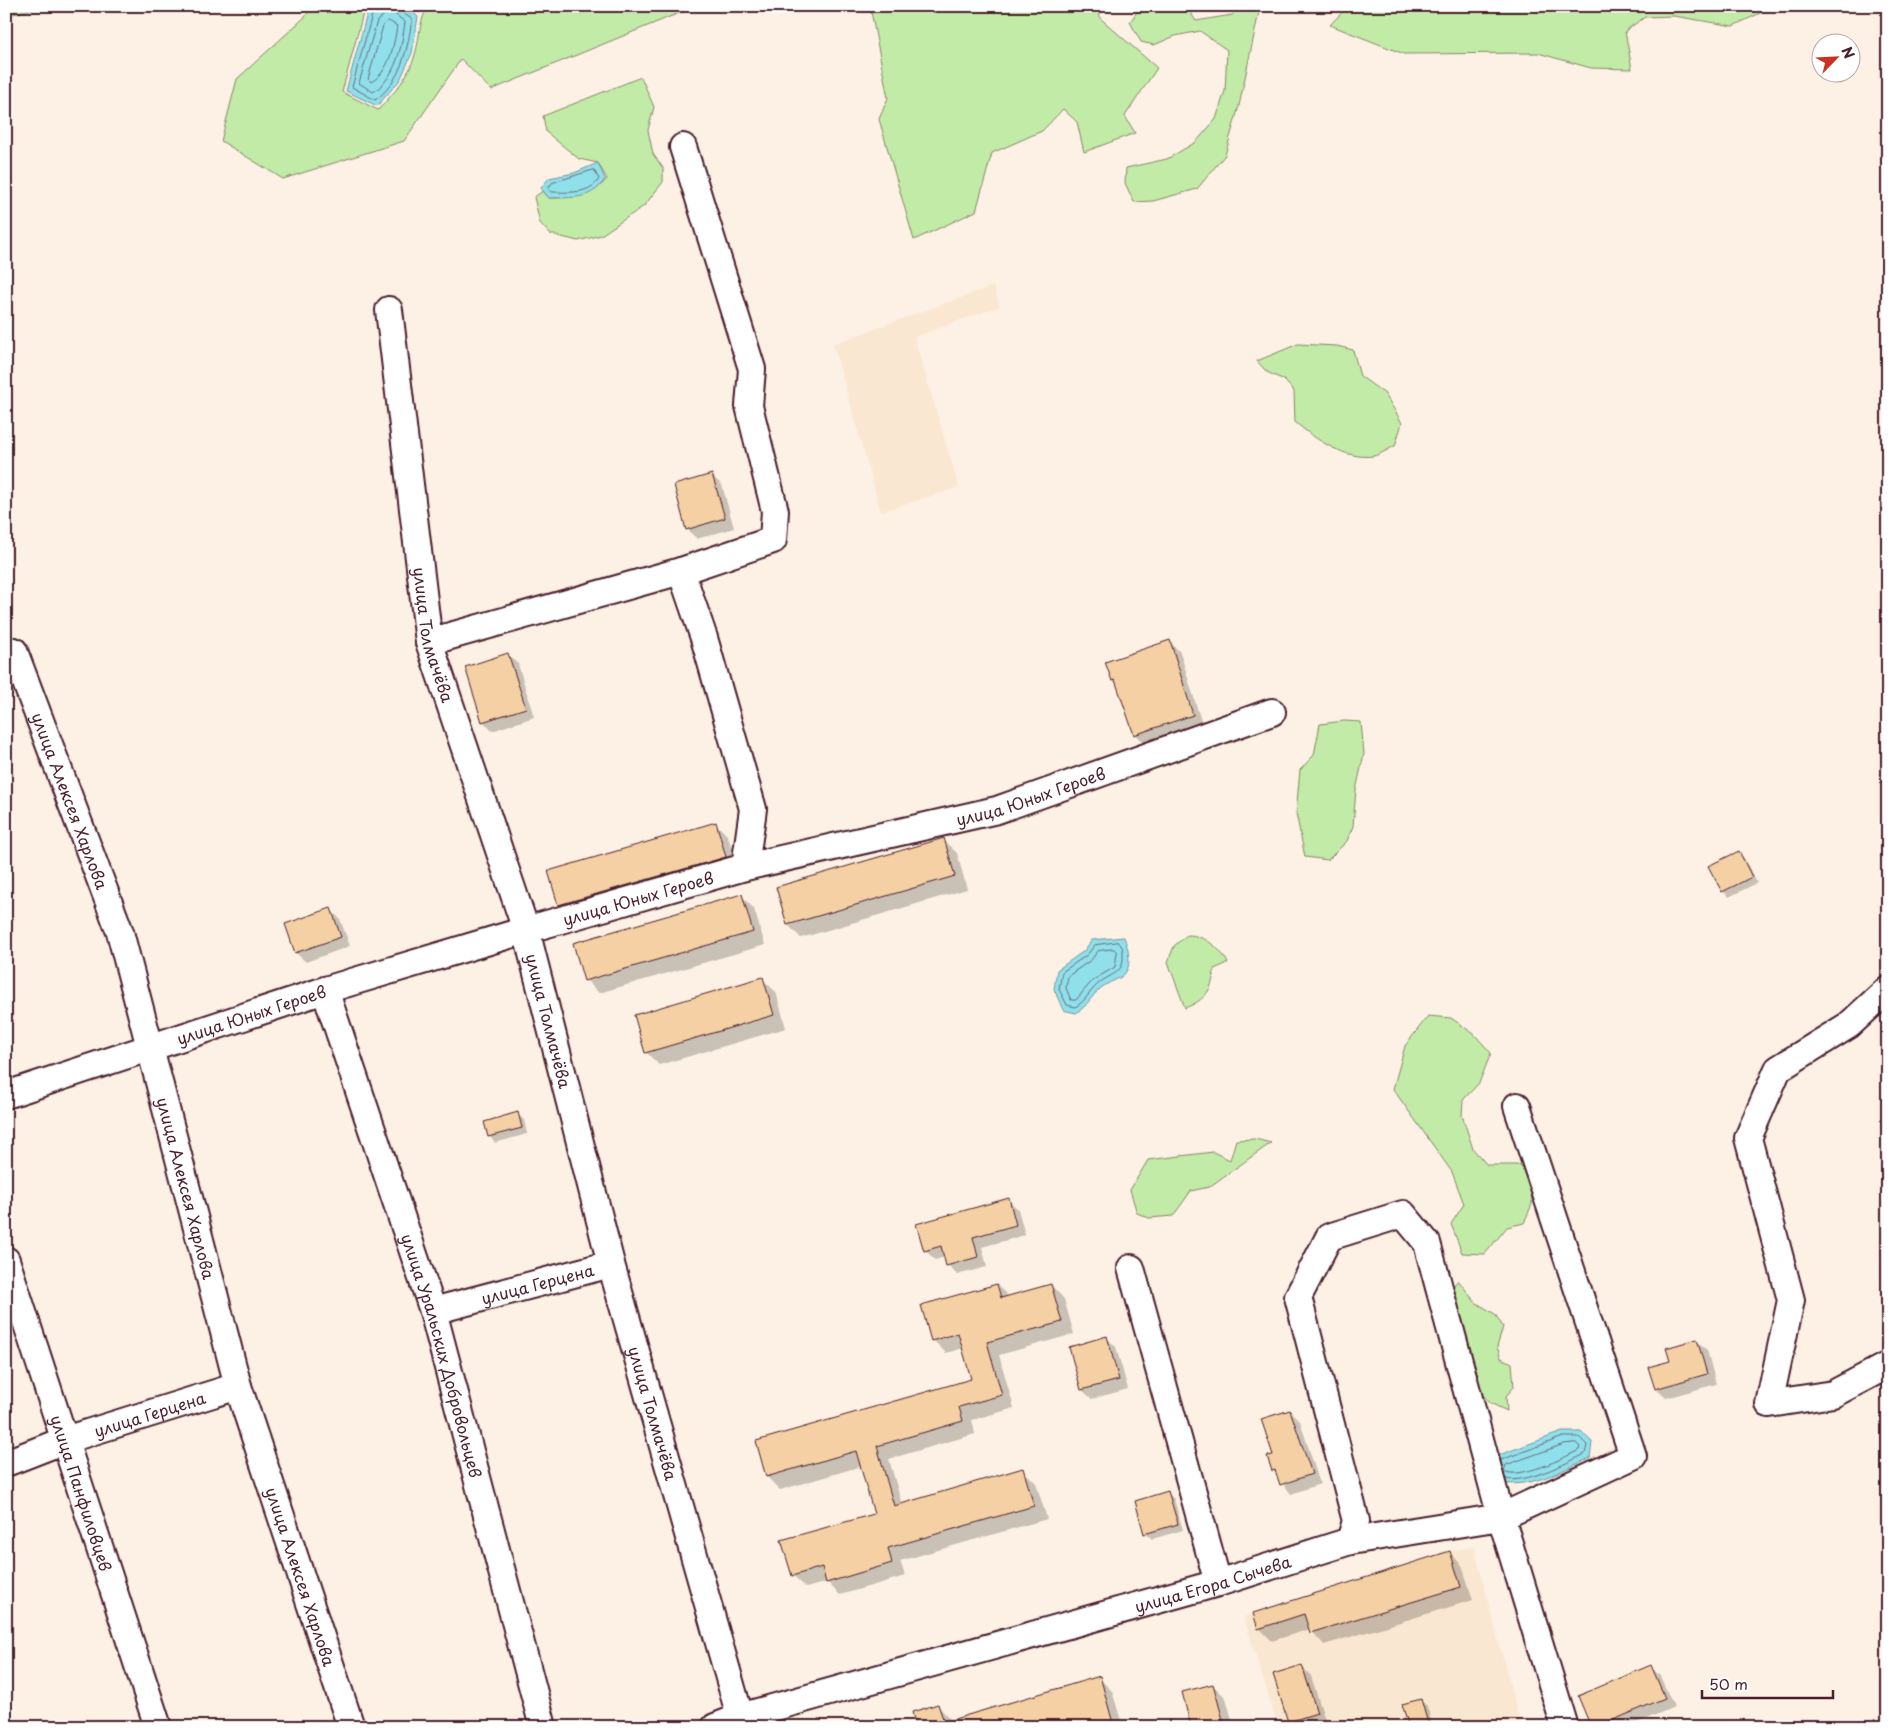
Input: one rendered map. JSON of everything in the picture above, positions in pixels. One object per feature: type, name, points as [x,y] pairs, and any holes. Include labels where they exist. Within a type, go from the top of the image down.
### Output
[{"type":"street","points":[[429,642],[681,571],[773,540],[775,511],[749,406],[752,369],[683,147]]},
{"type":"street","name":"улица Толмачёва","points":[[390,310],[429,642],[526,930],[611,1264],[742,1722]]},
{"type":"street","points":[[681,571],[704,638],[753,809],[745,867]]},
{"type":"street","name":"улица Алексея Харлова","points":[[14,651],[120,932],[238,1386],[351,1727]]},
{"type":"street","name":"улица Юных Героев","points":[[6,1095],[325,990],[745,867],[997,810],[1272,712]]},
{"type":"street","name":"улица Уральских Добровольцев","points":[[325,990],[433,1311],[543,1727]]},
{"type":"street","points":[[1888,990],[1849,1025],[1778,1069],[1748,1138],[1791,1300],[1769,1404],[1833,1394],[1888,1366]]},
{"type":"street","name":"улица Егора Сычева","points":[[715,1727],[742,1722],[1218,1583],[1350,1541],[1501,1517],[1633,1456],[1517,1106]]},
{"type":"street","points":[[1350,1541],[1356,1521],[1298,1297],[1329,1237],[1403,1214],[1427,1243],[1501,1517],[1565,1727]]},
{"type":"street","name":"улица Панфиловцев","points":[[6,1260],[158,1727]]},
{"type":"street","name":"улица Герцена","points":[[433,1311],[611,1264]]},
{"type":"street","points":[[1131,1268],[1218,1583]]},
{"type":"street","name":"улица Герцена","points":[[6,1463],[65,1440],[238,1386]]},
{"type":"shaded area","points":[[993,286],[1000,306],[914,337],[959,487],[881,512],[833,344]]},
{"type":"shaded area","points":[[1474,1547],[1521,1727],[1278,1727],[1244,1617],[1450,1551]]},
{"type":"green space","points":[[6,6],[44,6],[6,16]]},
{"type":"green space","points":[[310,6],[365,6],[342,92],[378,110],[396,90],[410,68],[416,51],[422,22],[429,6],[688,6],[689,9],[491,90],[461,59],[404,141],[283,179],[221,141],[237,79],[306,16]]},
{"type":"green space","points":[[870,6],[1099,6],[1100,18],[1157,68],[1125,116],[1135,133],[1084,152],[1077,122],[1063,109],[1042,131],[992,153],[976,211],[914,240],[879,119],[888,98]]},
{"type":"green space","points":[[1141,6],[1186,6],[1196,21],[1232,15],[1240,6],[1260,7],[1239,106],[1225,155],[1197,189],[1153,201],[1134,202],[1125,183],[1126,168],[1167,159],[1196,142],[1216,119],[1225,91],[1227,50],[1200,31],[1175,36],[1154,45],[1141,42],[1130,22]]},
{"type":"green space","points":[[1348,6],[1775,6],[1733,26],[1674,16],[1645,17],[1625,31],[1632,69],[1591,68],[1538,53],[1404,54],[1330,25]]},
{"type":"green space","points":[[641,77],[654,107],[648,130],[653,154],[663,168],[663,182],[644,206],[601,235],[578,241],[550,234],[540,223],[534,197],[543,191],[549,198],[581,195],[595,190],[607,179],[598,163],[579,159],[546,132],[543,116]]},
{"type":"green space","points":[[1298,344],[1337,346],[1353,350],[1360,376],[1385,394],[1402,423],[1395,446],[1373,456],[1352,455],[1331,447],[1295,422],[1294,391],[1284,380],[1267,372],[1257,361]]},
{"type":"green space","points":[[1344,721],[1361,722],[1364,754],[1356,790],[1353,826],[1347,841],[1328,860],[1305,857],[1296,813],[1300,770],[1314,755],[1320,724]]},
{"type":"green space","points":[[1187,935],[1200,937],[1211,943],[1221,952],[1228,963],[1214,969],[1212,983],[1203,998],[1185,1008],[1168,962],[1174,946]]},
{"type":"green space","points":[[1428,1016],[1451,1018],[1474,1034],[1491,1053],[1479,1083],[1463,1100],[1462,1115],[1473,1149],[1487,1165],[1519,1165],[1530,1174],[1532,1204],[1524,1223],[1507,1227],[1485,1254],[1462,1253],[1451,1224],[1464,1204],[1452,1172],[1393,1089],[1405,1046]]},
{"type":"green space","points":[[1255,1139],[1271,1143],[1209,1187],[1191,1191],[1173,1216],[1149,1218],[1137,1213],[1130,1190],[1148,1160],[1213,1152],[1230,1160],[1236,1140]]},
{"type":"green space","points":[[1458,1280],[1475,1302],[1495,1314],[1503,1327],[1497,1347],[1501,1358],[1512,1363],[1514,1387],[1506,1396],[1507,1411],[1490,1403],[1475,1386],[1448,1293]]},
{"type":"water","points":[[388,6],[411,10],[418,17],[412,53],[400,80],[377,106],[346,91],[368,10]]},
{"type":"water","points":[[598,163],[605,179],[594,191],[580,196],[549,198],[541,188],[549,178],[574,173]]},
{"type":"water","points":[[1124,937],[1129,958],[1128,968],[1125,973],[1101,988],[1076,1013],[1063,1010],[1054,989],[1057,970],[1084,951],[1092,940]]},
{"type":"water","points":[[1562,1432],[1581,1432],[1592,1442],[1590,1458],[1545,1478],[1509,1484],[1497,1482],[1494,1460],[1499,1455]]},
{"type":"building","points":[[712,474],[725,518],[686,530],[674,485]]},
{"type":"building","points":[[1170,640],[1193,715],[1134,735],[1115,680],[1112,681],[1105,662]]},
{"type":"building","points":[[508,653],[526,708],[482,722],[465,667]]},
{"type":"building","points":[[716,822],[726,857],[558,905],[548,871]]},
{"type":"building","points":[[944,838],[955,876],[787,925],[776,887]]},
{"type":"building","points":[[1739,851],[1752,877],[1722,892],[1708,866]]},
{"type":"building","points":[[742,894],[753,932],[584,981],[573,943]]},
{"type":"building","points":[[331,908],[341,937],[295,953],[285,924]]},
{"type":"building","points":[[763,977],[774,1015],[645,1053],[634,1015]]},
{"type":"building","points":[[518,1112],[522,1128],[488,1137],[484,1122]]},
{"type":"building","points":[[1009,1198],[1016,1225],[973,1237],[978,1257],[946,1266],[941,1246],[924,1251],[916,1224]]},
{"type":"building","points":[[997,1284],[1001,1298],[1051,1284],[1062,1322],[987,1342],[1002,1395],[959,1407],[963,1421],[877,1446],[894,1506],[1023,1468],[1034,1506],[888,1548],[892,1563],[826,1583],[822,1567],[792,1576],[781,1540],[874,1514],[856,1451],[766,1477],[756,1441],[971,1379],[958,1333],[931,1341],[921,1305]]},
{"type":"building","points":[[1107,1336],[1119,1380],[1081,1390],[1069,1347]]},
{"type":"building","points":[[1697,1339],[1707,1374],[1655,1389],[1648,1367],[1670,1361],[1666,1348]]},
{"type":"building","points":[[1290,1410],[1312,1474],[1280,1485],[1275,1470],[1272,1471],[1267,1456],[1273,1455],[1261,1419]]},
{"type":"building","points":[[1168,1491],[1178,1524],[1144,1534],[1135,1501]]},
{"type":"building","points":[[1450,1551],[1461,1587],[1310,1633],[1304,1614],[1258,1629],[1253,1613]]},
{"type":"building","points":[[1302,1665],[1317,1713],[1288,1722],[1273,1674]]},
{"type":"building","points":[[1651,1665],[1665,1698],[1597,1727],[1591,1727],[1578,1696]]},
{"type":"building","points":[[1100,1676],[1114,1727],[916,1727],[912,1712],[938,1704],[944,1722]]},
{"type":"building","points":[[1213,1684],[1225,1727],[1191,1727],[1182,1692]]},
{"type":"building","points":[[1421,1699],[1429,1727],[1409,1727],[1402,1704]]}]
